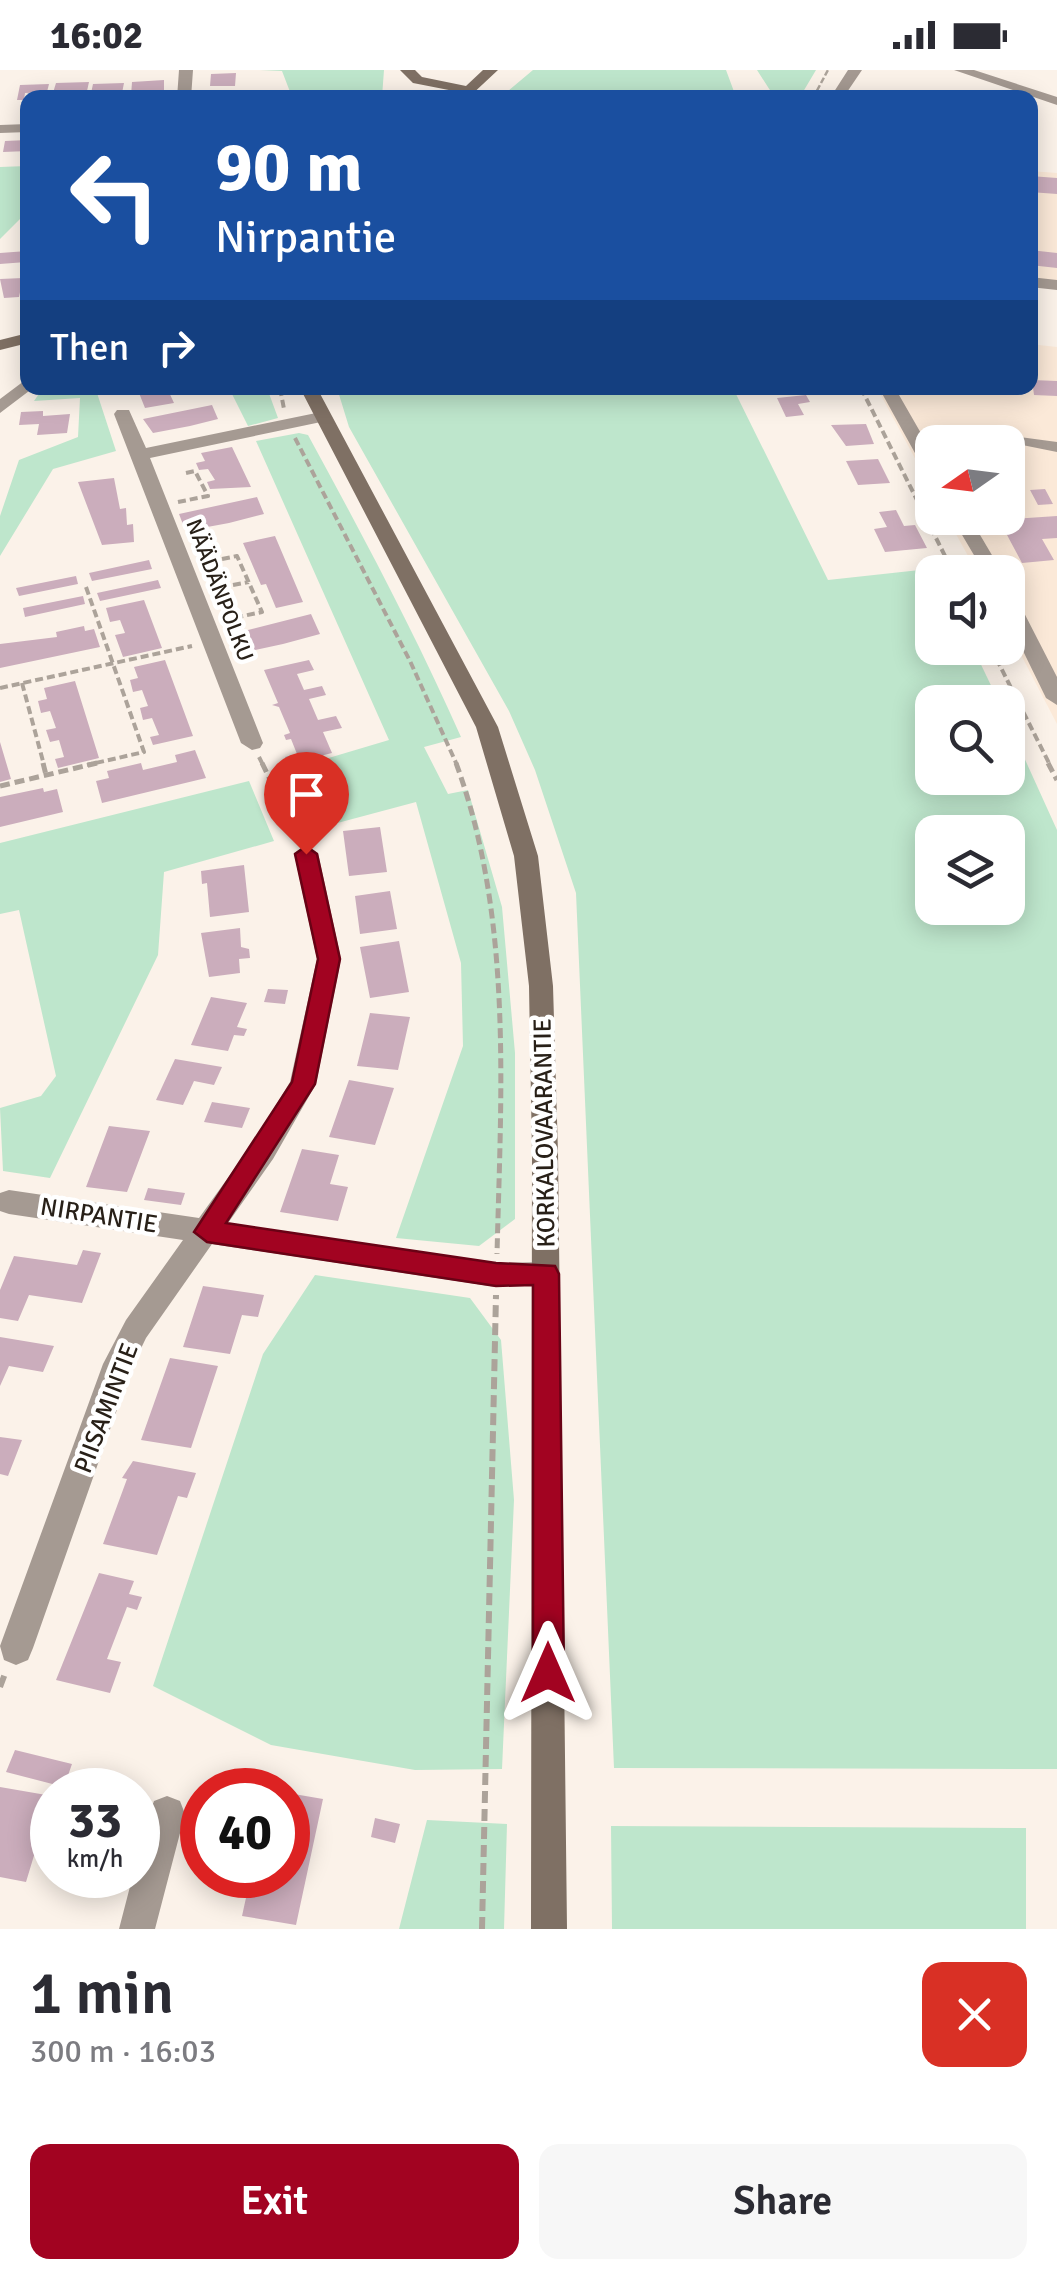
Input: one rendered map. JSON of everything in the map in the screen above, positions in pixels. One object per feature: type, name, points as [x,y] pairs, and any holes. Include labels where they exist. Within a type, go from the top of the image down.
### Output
[{"type":"street","points":[[408,70],[418,80],[451,90]]},
{"type":"street","points":[[468,90],[491,70]]},
{"type":"street","points":[[961,70],[1025,90]]},
{"type":"street","points":[[0,408],[20,390]]},
{"type":"street","name":"KORKALOVAARANTIE","points":[[311,395],[488,726],[526,856],[542,986],[549,1929]]},
{"type":"street","points":[[891,395],[915,437]]},
{"type":"street","name":"NÄÄDÄNPOLKU","points":[[123,414],[252,744]]},
{"type":"street","points":[[140,455],[322,417]]},
{"type":"street","points":[[1025,442],[1057,446]]},
{"type":"street","points":[[1025,635],[1057,698]]},
{"type":"street","name":"PIISAMINTIE","points":[[16,1648],[118,1364],[136,1330],[207,1232],[303,1084],[329,959],[306,854]]},
{"type":"street","name":"NIRPANTIE","points":[[9,1202],[496,1275],[546,1274]]},
{"type":"street","points":[[137,1929],[167,1814]]},
{"type":"path","points":[[282,395],[288,424],[392,623],[464,785],[484,871],[496,956],[501,1080],[482,1929]]},
{"type":"path","points":[[865,395],[945,555]]},
{"type":"path","points":[[160,506],[208,496],[196,471],[186,473]]},
{"type":"path","points":[[0,688],[113,664],[262,612],[236,556],[222,559]]},
{"type":"path","points":[[234,586],[249,582]]},
{"type":"path","points":[[0,786],[144,752],[86,587]]},
{"type":"path","points":[[1000,665],[1057,780]]},
{"type":"path","points":[[22,684],[46,775]]},
{"type":"path","points":[[252,744],[306,854]]},
{"type":"shaded area","points":[[1038,172],[1057,173],[1057,284],[1038,282]]},
{"type":"shaded area","points":[[1038,345],[1057,347],[1057,724],[1025,663],[1025,555],[968,555],[956,535],[1025,535],[1025,425],[915,425],[915,458],[881,395],[1038,395]]},
{"type":"green space","points":[[260,70],[384,70],[383,90],[289,90],[282,71]]},
{"type":"green space","points":[[533,70],[726,70],[733,90],[509,90]]},
{"type":"green space","points":[[757,70],[816,70],[804,90],[770,90]]},
{"type":"green space","points":[[20,166],[20,219],[0,239],[0,167]]},
{"type":"green space","points":[[38,395],[98,395],[116,451],[53,469],[0,556],[0,516],[19,460],[78,437],[80,398],[34,401]]},
{"type":"green space","points":[[232,395],[270,395],[278,418],[248,426]]},
{"type":"green space","points":[[339,395],[736,395],[828,580],[915,571],[915,665],[981,665],[991,685],[915,685],[915,795],[1025,795],[1025,759],[1057,830],[1057,1769],[614,1768],[576,893],[535,770],[509,711],[349,427]]},
{"type":"green space","points":[[299,433],[308,435],[348,509],[461,737],[424,747],[448,794],[468,790],[502,907],[515,1053],[515,1219],[479,1246],[396,1238],[463,1046],[461,963],[416,802],[315,829],[295,768],[389,740],[256,441]]},
{"type":"green space","points":[[249,781],[274,841],[164,872],[158,955],[50,1178],[3,1171],[0,1108],[41,1096],[56,1076],[19,910],[0,914],[0,843]]},
{"type":"green space","points":[[315,1275],[470,1298],[501,1340],[514,1500],[502,1769],[415,1770],[271,1745],[153,1686],[263,1354]]},
{"type":"green space","points":[[427,1820],[507,1824],[504,1929],[399,1929]]},
{"type":"green space","points":[[611,1826],[1026,1828],[1026,1929],[612,1929]]},
{"type":"building","points":[[236,73],[235,86],[210,86],[211,74]]},
{"type":"building","points":[[164,80],[164,90],[131,90],[132,82]]},
{"type":"building","points":[[89,82],[87,90],[54,90],[56,83]]},
{"type":"building","points":[[124,83],[123,90],[92,90],[93,84]]},
{"type":"building","points":[[49,84],[48,90],[20,90],[17,100],[20,85]]},
{"type":"building","points":[[20,140],[20,151],[3,152],[5,141]]},
{"type":"building","points":[[1038,177],[1057,178],[1057,194],[1038,193]]},
{"type":"building","points":[[1038,251],[1057,253],[1057,268],[1038,266]]},
{"type":"building","points":[[20,252],[20,262],[0,264],[0,253]]},
{"type":"building","points":[[20,278],[19,297],[4,298],[0,279]]},
{"type":"building","points":[[1038,380],[1057,381],[1057,396],[1034,395],[1038,395]]},
{"type":"building","points":[[140,395],[170,395],[174,403],[145,408]]},
{"type":"building","points":[[806,395],[810,402],[798,404],[804,415],[786,417],[777,398]]},
{"type":"building","points":[[212,405],[218,419],[190,426],[153,433],[143,419]]},
{"type":"building","points":[[43,411],[43,416],[70,414],[67,433],[37,435],[39,424],[19,425],[21,412]]},
{"type":"building","points":[[866,424],[874,444],[846,446],[831,425]]},
{"type":"building","points":[[232,447],[251,487],[210,489],[207,482],[215,480],[208,469],[199,470],[196,463],[205,461],[201,453]]},
{"type":"building","points":[[878,459],[890,483],[858,485],[846,461]]},
{"type":"building","points":[[114,478],[120,509],[126,508],[127,525],[133,524],[134,542],[102,545],[78,482]]},
{"type":"building","points":[[1045,489],[1053,504],[1038,505],[1030,490]]},
{"type":"building","points":[[257,497],[264,514],[229,523],[191,530],[184,527],[179,514]]},
{"type":"building","points":[[896,510],[904,526],[915,525],[915,535],[920,535],[927,548],[885,552],[874,529],[887,527],[879,512]]},
{"type":"building","points":[[1057,516],[1057,538],[1042,539],[1054,560],[1025,563],[1025,555],[1018,555],[1007,535],[1025,535],[1025,518]]},
{"type":"building","points":[[275,536],[303,602],[276,608],[243,543]]},
{"type":"building","points":[[149,560],[152,569],[92,581],[89,573]]},
{"type":"building","points":[[76,576],[78,584],[19,596],[16,588]]},
{"type":"building","points":[[158,580],[161,588],[100,601],[97,593]]},
{"type":"building","points":[[83,596],[85,604],[25,617],[23,608]]},
{"type":"building","points":[[144,600],[162,648],[123,657],[115,635],[125,633],[120,620],[110,622],[106,608]]},
{"type":"building","points":[[311,614],[320,634],[283,644],[241,653],[228,635]]},
{"type":"building","points":[[84,626],[85,631],[94,629],[100,647],[0,668],[0,644],[57,637],[56,632]]},
{"type":"building","points":[[165,660],[193,736],[153,745],[150,737],[159,735],[152,718],[143,720],[140,708],[148,706],[142,690],[133,692],[130,680],[138,678],[134,667]]},
{"type":"building","points":[[309,660],[314,670],[297,674],[304,690],[322,686],[326,695],[309,699],[318,720],[336,716],[342,728],[323,732],[332,753],[288,764],[285,757],[297,754],[291,739],[286,740],[284,735],[290,733],[279,707],[272,705],[278,703],[264,670]]},
{"type":"building","points":[[75,681],[99,758],[58,768],[55,759],[64,757],[59,740],[50,742],[46,730],[56,728],[50,711],[41,713],[38,701],[47,699],[44,688]]},
{"type":"building","points":[[0,742],[11,779],[0,782]]},
{"type":"building","points":[[195,750],[206,778],[102,803],[96,781],[109,778],[107,771],[141,763],[143,770],[177,762],[175,755]]},
{"type":"building","points":[[43,788],[44,792],[57,789],[63,812],[0,827],[0,797]]},
{"type":"building","points":[[380,827],[387,872],[349,876],[343,831]]},
{"type":"building","points":[[244,865],[249,912],[210,917],[207,883],[202,884],[201,871]]},
{"type":"building","points":[[390,891],[397,929],[360,934],[355,896]]},
{"type":"building","points":[[240,928],[241,947],[249,949],[250,958],[239,959],[240,973],[209,977],[201,933]]},
{"type":"building","points":[[399,941],[409,992],[370,998],[360,947]]},
{"type":"building","points":[[268,989],[288,990],[285,1004],[264,1002]]},
{"type":"building","points":[[211,997],[247,1003],[237,1027],[247,1029],[244,1036],[234,1035],[228,1051],[191,1045]]},
{"type":"building","points":[[370,1013],[410,1017],[398,1070],[357,1066]]},
{"type":"building","points":[[175,1059],[222,1067],[214,1085],[194,1081],[183,1105],[156,1100]]},
{"type":"building","points":[[349,1080],[394,1088],[375,1145],[329,1137]]},
{"type":"building","points":[[212,1102],[250,1108],[242,1128],[204,1122]]},
{"type":"building","points":[[109,1126],[150,1131],[127,1192],[86,1187]]},
{"type":"building","points":[[302,1149],[339,1155],[330,1184],[348,1187],[338,1221],[280,1212]]},
{"type":"building","points":[[148,1188],[185,1193],[181,1205],[144,1200]]},
{"type":"building","points":[[83,1250],[101,1253],[82,1303],[29,1295],[18,1321],[0,1318],[0,1290],[14,1256],[77,1265]]},
{"type":"building","points":[[203,1286],[264,1295],[258,1317],[242,1315],[230,1354],[183,1347]]},
{"type":"building","points":[[0,1337],[54,1346],[43,1372],[9,1366],[0,1386]]},
{"type":"building","points":[[170,1358],[218,1366],[191,1448],[141,1440]]},
{"type":"building","points":[[0,1437],[22,1440],[8,1476],[0,1474]]},
{"type":"building","points":[[133,1461],[196,1473],[187,1498],[178,1496],[157,1555],[103,1544],[127,1479],[122,1478]]},
{"type":"building","points":[[99,1573],[134,1581],[129,1594],[142,1597],[137,1610],[127,1607],[107,1659],[121,1662],[110,1693],[56,1680]]},
{"type":"building","points":[[15,1750],[72,1764],[71,1768],[30,1768],[30,1778],[6,1772]]},
{"type":"building","points":[[0,1787],[30,1792],[30,1869],[26,1882],[0,1877]]},
{"type":"building","points":[[310,1797],[323,1799],[310,1860]]},
{"type":"building","points":[[375,1818],[400,1824],[395,1843],[371,1837]]},
{"type":"building","points":[[246,1898],[302,1898],[296,1925],[242,1916]]},
{"type":"route","points":[[306,854],[329,959],[303,1084],[207,1232],[496,1275],[546,1274],[548,1673]]}]
